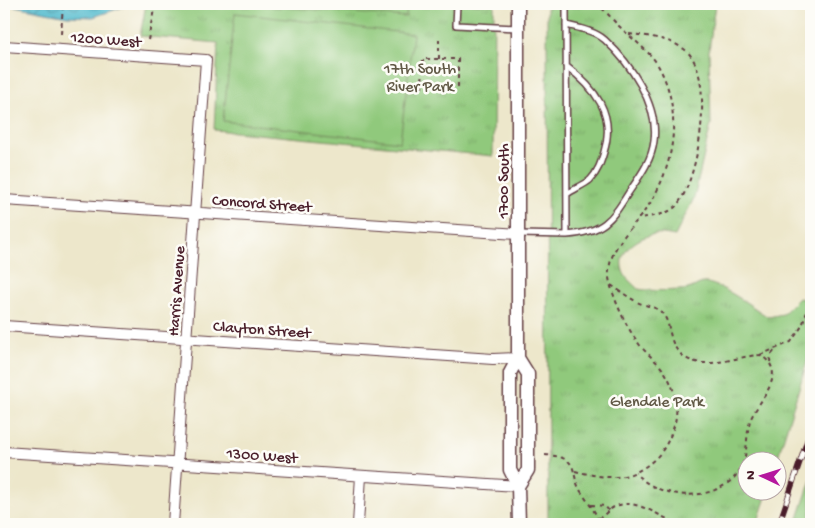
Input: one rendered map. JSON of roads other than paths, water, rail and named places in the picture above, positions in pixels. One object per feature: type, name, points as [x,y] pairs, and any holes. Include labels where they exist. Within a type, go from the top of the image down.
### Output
[{"type":"street","name":"1700 South","points":[[518,4],[518,358],[510,373],[510,470],[518,486],[519,524]]},
{"type":"street","name":"1200 West","points":[[4,46],[206,60]]},
{"type":"street","name":"Harris Avenue","points":[[173,524],[206,60]]},
{"type":"street","name":"Concord Street","points":[[4,200],[518,234]]},
{"type":"street","name":"Clayton Street","points":[[4,326],[493,359],[518,358]]},
{"type":"street","name":"1700 South","points":[[518,358],[528,374],[528,470],[518,486]]},
{"type":"street","name":"1300 West","points":[[4,452],[518,486]]},
{"type":"street","points":[[358,524],[361,476]]},
{"type":"lane","points":[[457,4],[456,25],[518,28]]},
{"type":"lane","points":[[566,4],[567,235]]},
{"type":"lane","points":[[518,234],[584,234],[604,225],[620,206],[650,156],[654,140],[654,124],[640,85],[604,39],[585,30],[566,25]]},
{"type":"lane","points":[[566,66],[587,82],[596,94],[607,125],[607,142],[600,166],[590,180],[567,194]]},
{"type":"water","points":[[4,4],[132,4],[93,17],[67,16]]},
{"type":"railway","points":[[779,524],[811,429]]},
{"type":"park label","name":"17th South River Park","points":[[420,76]]},
{"type":"park label","name":"Glendale Park","points":[[657,400]]}]
